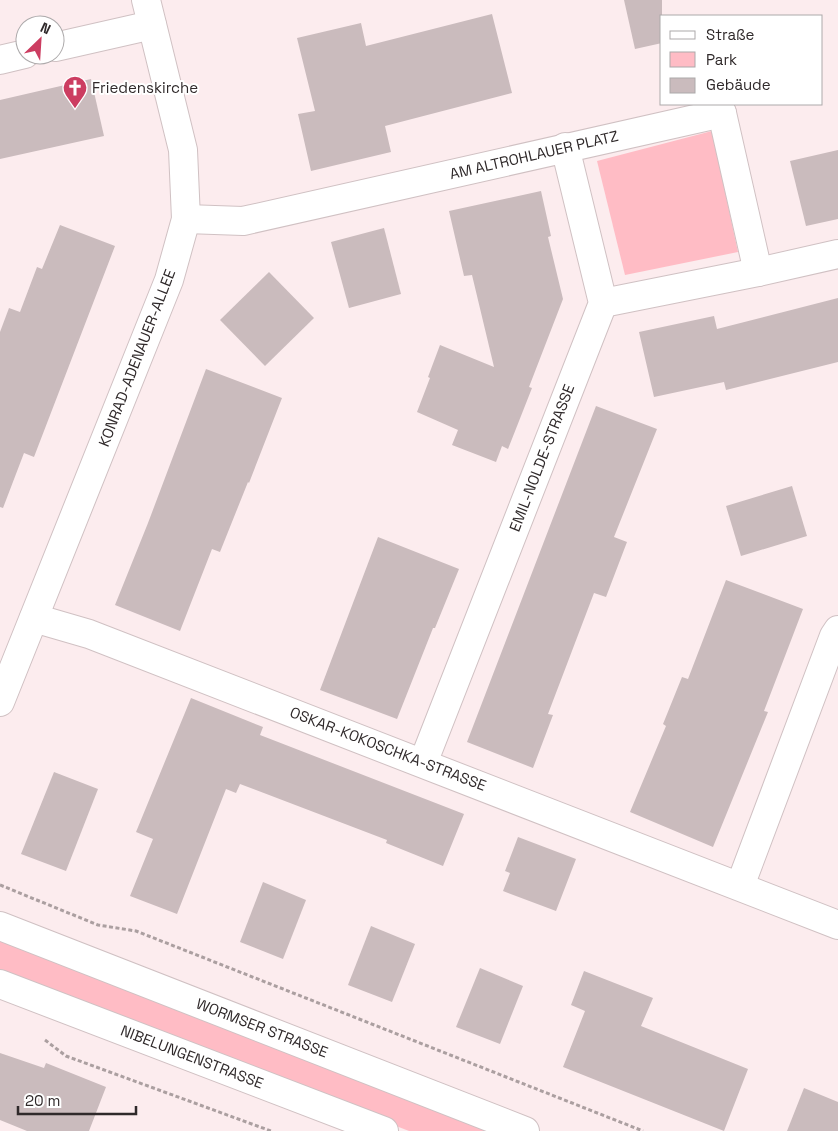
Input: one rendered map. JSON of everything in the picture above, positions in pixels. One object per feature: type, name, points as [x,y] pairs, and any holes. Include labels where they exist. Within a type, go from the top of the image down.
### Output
[{"type":"street","points":[[65,44],[149,13]]},
{"type":"street","name":"KONRAD-ADENAUER-ALLEE","points":[[0,702],[169,280],[186,219],[183,150],[149,13]]},
{"type":"street","points":[[0,60],[15,56]]},
{"type":"street","name":"AM ALTROHLAUER PLATZ","points":[[186,219],[243,221],[725,108],[758,272]]},
{"type":"street","points":[[565,147],[603,303],[838,254]]},
{"type":"street","name":"EMIL-NOLDE-STRASSE","points":[[423,763],[603,303]]},
{"type":"street","name":"OSKAR-KOKOSCHKA-STRASSE","points":[[34,618],[89,634],[838,925]]},
{"type":"street","points":[[740,886],[812,691],[838,630]]},
{"type":"street","name":"WORMSER STRASSE","points":[[0,926],[525,1131]]},
{"type":"street","name":"NIBELUNGENSTRASSE","points":[[0,984],[384,1131]]},
{"type":"path","points":[[0,885],[98,925],[136,930],[643,1131]]},
{"type":"path","points":[[42,1038],[66,1056],[271,1131]]},
{"type":"green space","points":[[712,131],[738,252],[625,275],[597,161]]},
{"type":"green space","points":[[0,936],[496,1131],[409,1131],[0,972]]},
{"type":"building","points":[[624,0],[662,0],[660,43],[635,49]]},
{"type":"building","points":[[492,14],[512,93],[385,126],[391,152],[311,171],[298,114],[315,111],[297,38],[361,23],[366,46]]},
{"type":"building","points":[[91,79],[104,136],[0,159],[0,100]]},
{"type":"building","points":[[838,150],[838,219],[806,226],[790,161]]},
{"type":"building","points":[[541,191],[551,236],[548,237],[563,299],[529,387],[532,388],[508,449],[502,446],[496,462],[452,445],[458,430],[417,412],[440,345],[494,367],[472,275],[464,276],[449,211]]},
{"type":"building","points":[[60,225],[115,246],[34,457],[24,453],[3,508],[0,507],[0,332],[9,308],[20,312],[37,267],[42,269]]},
{"type":"building","points":[[384,228],[401,294],[349,308],[331,242]]},
{"type":"building","points":[[269,272],[314,318],[265,366],[220,320]]},
{"type":"building","points":[[838,298],[838,362],[726,390],[724,382],[654,397],[639,332],[714,316],[717,329]]},
{"type":"building","points":[[206,369],[282,398],[220,552],[212,549],[180,631],[115,605]]},
{"type":"building","points":[[596,406],[657,429],[614,537],[627,542],[606,597],[594,593],[548,714],[553,715],[533,768],[467,742]]},
{"type":"building","points":[[792,486],[807,536],[741,556],[726,506]]},
{"type":"building","points":[[378,537],[459,569],[397,719],[320,690]]},
{"type":"building","points":[[726,580],[803,609],[764,711],[768,712],[713,847],[630,812],[666,726],[663,724],[682,677],[688,679]]},
{"type":"building","points":[[191,698],[263,727],[260,735],[464,814],[443,866],[386,843],[387,840],[240,784],[236,793],[226,789],[177,914],[130,896],[153,839],[136,832]]},
{"type":"building","points":[[54,772],[98,789],[66,871],[21,854]]},
{"type":"building","points":[[518,837],[576,859],[556,911],[503,891],[510,873],[505,871]]},
{"type":"building","points":[[263,882],[306,900],[283,959],[240,942]]},
{"type":"building","points":[[371,926],[415,944],[392,1002],[348,985]]},
{"type":"building","points":[[480,968],[523,986],[500,1044],[456,1027]]},
{"type":"building","points":[[584,971],[653,998],[641,1026],[748,1069],[724,1131],[563,1067],[585,1011],[571,1005]]},
{"type":"building","points":[[0,1053],[44,1068],[46,1063],[106,1087],[89,1131],[27,1131],[0,1120]]},
{"type":"building","points":[[804,1088],[838,1102],[838,1131],[787,1131]]},
{"type":"place","name":"Friedenskirche","points":[[75,109]]}]
